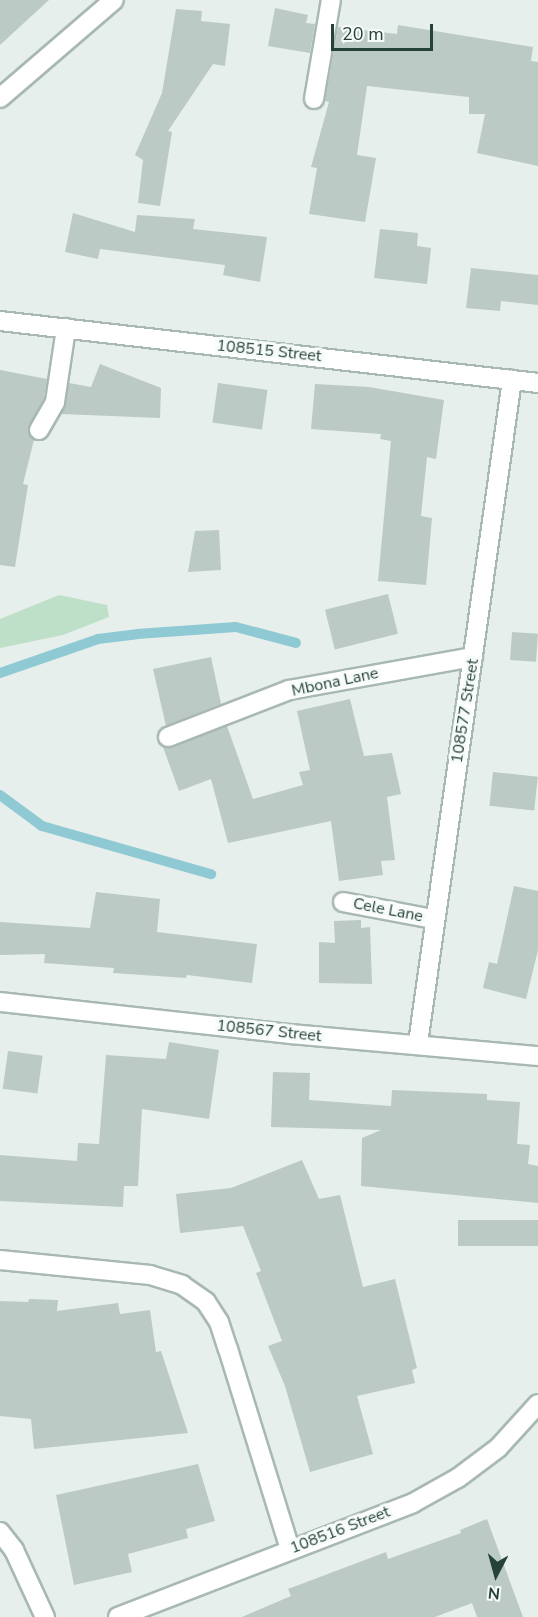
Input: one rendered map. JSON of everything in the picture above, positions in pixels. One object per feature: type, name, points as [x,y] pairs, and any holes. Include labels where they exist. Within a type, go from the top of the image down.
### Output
[{"type":"street","points":[[0,98],[114,0]]},
{"type":"street","points":[[314,99],[331,0]]},
{"type":"street","name":"108515 Street","points":[[0,321],[538,383]]},
{"type":"street","points":[[39,430],[55,402],[66,328]]},
{"type":"street","name":"108577 Street","points":[[418,1043],[433,919],[512,380]]},
{"type":"street","name":"Mbona Lane","points":[[168,738],[289,690],[473,657]]},
{"type":"street","name":"Cele Lane","points":[[343,902],[433,919]]},
{"type":"street","name":"108567 Street","points":[[0,1002],[291,1034],[418,1043],[538,1056]]},
{"type":"street","points":[[0,1260],[150,1275],[182,1285],[206,1302],[219,1322],[290,1549]]},
{"type":"street","name":"108516 Street","points":[[118,1617],[413,1503],[458,1478],[498,1448],[538,1404]]},
{"type":"street","points":[[0,1532],[14,1550],[45,1617]]},
{"type":"green space","points":[[59,595],[107,605],[109,617],[63,635],[0,648],[0,619]]},
{"type":"building","points":[[0,0],[49,0],[0,45]]},
{"type":"building","points":[[275,8],[308,15],[306,23],[315,24],[310,53],[268,46]]},
{"type":"building","points":[[176,9],[202,11],[201,21],[230,24],[225,66],[213,64],[168,131],[172,132],[160,206],[138,203],[143,160],[135,155],[162,93]]},
{"type":"building","points":[[398,25],[533,47],[531,61],[538,62],[538,166],[477,153],[485,114],[469,114],[469,97],[367,86],[357,155],[376,158],[365,222],[309,214],[317,168],[311,167],[329,102],[325,101],[338,27],[397,34]]},
{"type":"building","points":[[73,213],[135,232],[137,215],[195,219],[193,229],[267,237],[260,282],[223,275],[225,265],[100,249],[98,259],[65,252]]},
{"type":"building","points":[[380,229],[418,233],[417,246],[431,248],[427,284],[374,278]]},
{"type":"building","points":[[471,268],[538,275],[538,305],[501,301],[500,311],[466,308]]},
{"type":"building","points":[[100,364],[161,388],[160,418],[61,414],[69,383],[91,387]]},
{"type":"building","points":[[0,370],[47,379],[44,398],[28,429],[34,440],[23,484],[28,485],[15,567],[0,565]]},
{"type":"building","points":[[218,383],[268,390],[262,430],[212,423]]},
{"type":"building","points":[[315,384],[369,387],[444,400],[436,459],[427,457],[421,516],[432,518],[426,585],[378,581],[391,441],[380,439],[381,434],[311,429]]},
{"type":"building","points":[[219,530],[221,570],[188,572],[195,531]]},
{"type":"building","points":[[388,594],[398,634],[335,650],[325,610]]},
{"type":"building","points":[[512,632],[538,634],[536,662],[510,660]]},
{"type":"building","points":[[211,657],[221,704],[166,726],[153,669]]},
{"type":"building","points":[[350,699],[364,756],[392,753],[401,794],[387,797],[395,860],[381,861],[383,875],[339,881],[331,821],[228,843],[211,779],[179,791],[163,747],[172,747],[227,726],[253,799],[303,785],[299,772],[310,770],[297,711]]},
{"type":"building","points":[[493,772],[538,777],[534,811],[489,806]]},
{"type":"building","points":[[514,886],[538,891],[538,950],[526,999],[483,988],[489,962],[497,964]]},
{"type":"building","points":[[96,892],[160,899],[157,932],[257,944],[252,983],[187,975],[186,978],[113,973],[114,968],[44,963],[45,954],[0,955],[0,922],[90,928]]},
{"type":"building","points":[[361,920],[361,928],[370,927],[372,984],[319,983],[319,942],[335,943],[334,921]]},
{"type":"building","points":[[169,1042],[219,1050],[209,1119],[142,1109],[138,1186],[124,1186],[123,1207],[0,1201],[0,1155],[77,1161],[78,1143],[99,1144],[106,1055],[166,1059]]},
{"type":"building","points":[[8,1051],[43,1056],[37,1094],[3,1089]]},
{"type":"building","points":[[273,1072],[310,1073],[309,1100],[391,1106],[392,1090],[487,1094],[487,1100],[520,1102],[517,1144],[530,1145],[528,1164],[538,1166],[538,1203],[361,1186],[362,1138],[381,1130],[271,1127]]},
{"type":"building","points":[[302,1160],[319,1199],[340,1195],[363,1287],[395,1279],[417,1368],[412,1370],[415,1383],[357,1396],[373,1454],[310,1472],[285,1386],[268,1346],[282,1341],[256,1273],[261,1271],[243,1226],[180,1233],[176,1194],[231,1188]]},
{"type":"building","points":[[458,1220],[538,1220],[538,1246],[458,1246]]},
{"type":"building","points":[[29,1299],[58,1300],[57,1311],[118,1303],[120,1314],[150,1310],[156,1352],[161,1351],[188,1433],[34,1449],[31,1419],[0,1416],[0,1301],[28,1302]]},
{"type":"building","points":[[198,1464],[215,1521],[186,1529],[188,1538],[128,1554],[132,1572],[74,1585],[56,1495]]},
{"type":"building","points":[[487,1519],[523,1617],[477,1617],[472,1603],[435,1617],[242,1617],[291,1596],[288,1589],[386,1552],[388,1559],[461,1533],[460,1530]]},
{"type":"waterway","points":[[0,673],[98,639],[137,634],[236,627],[296,643]]},
{"type":"waterway","points":[[0,795],[42,826],[211,874]]}]
